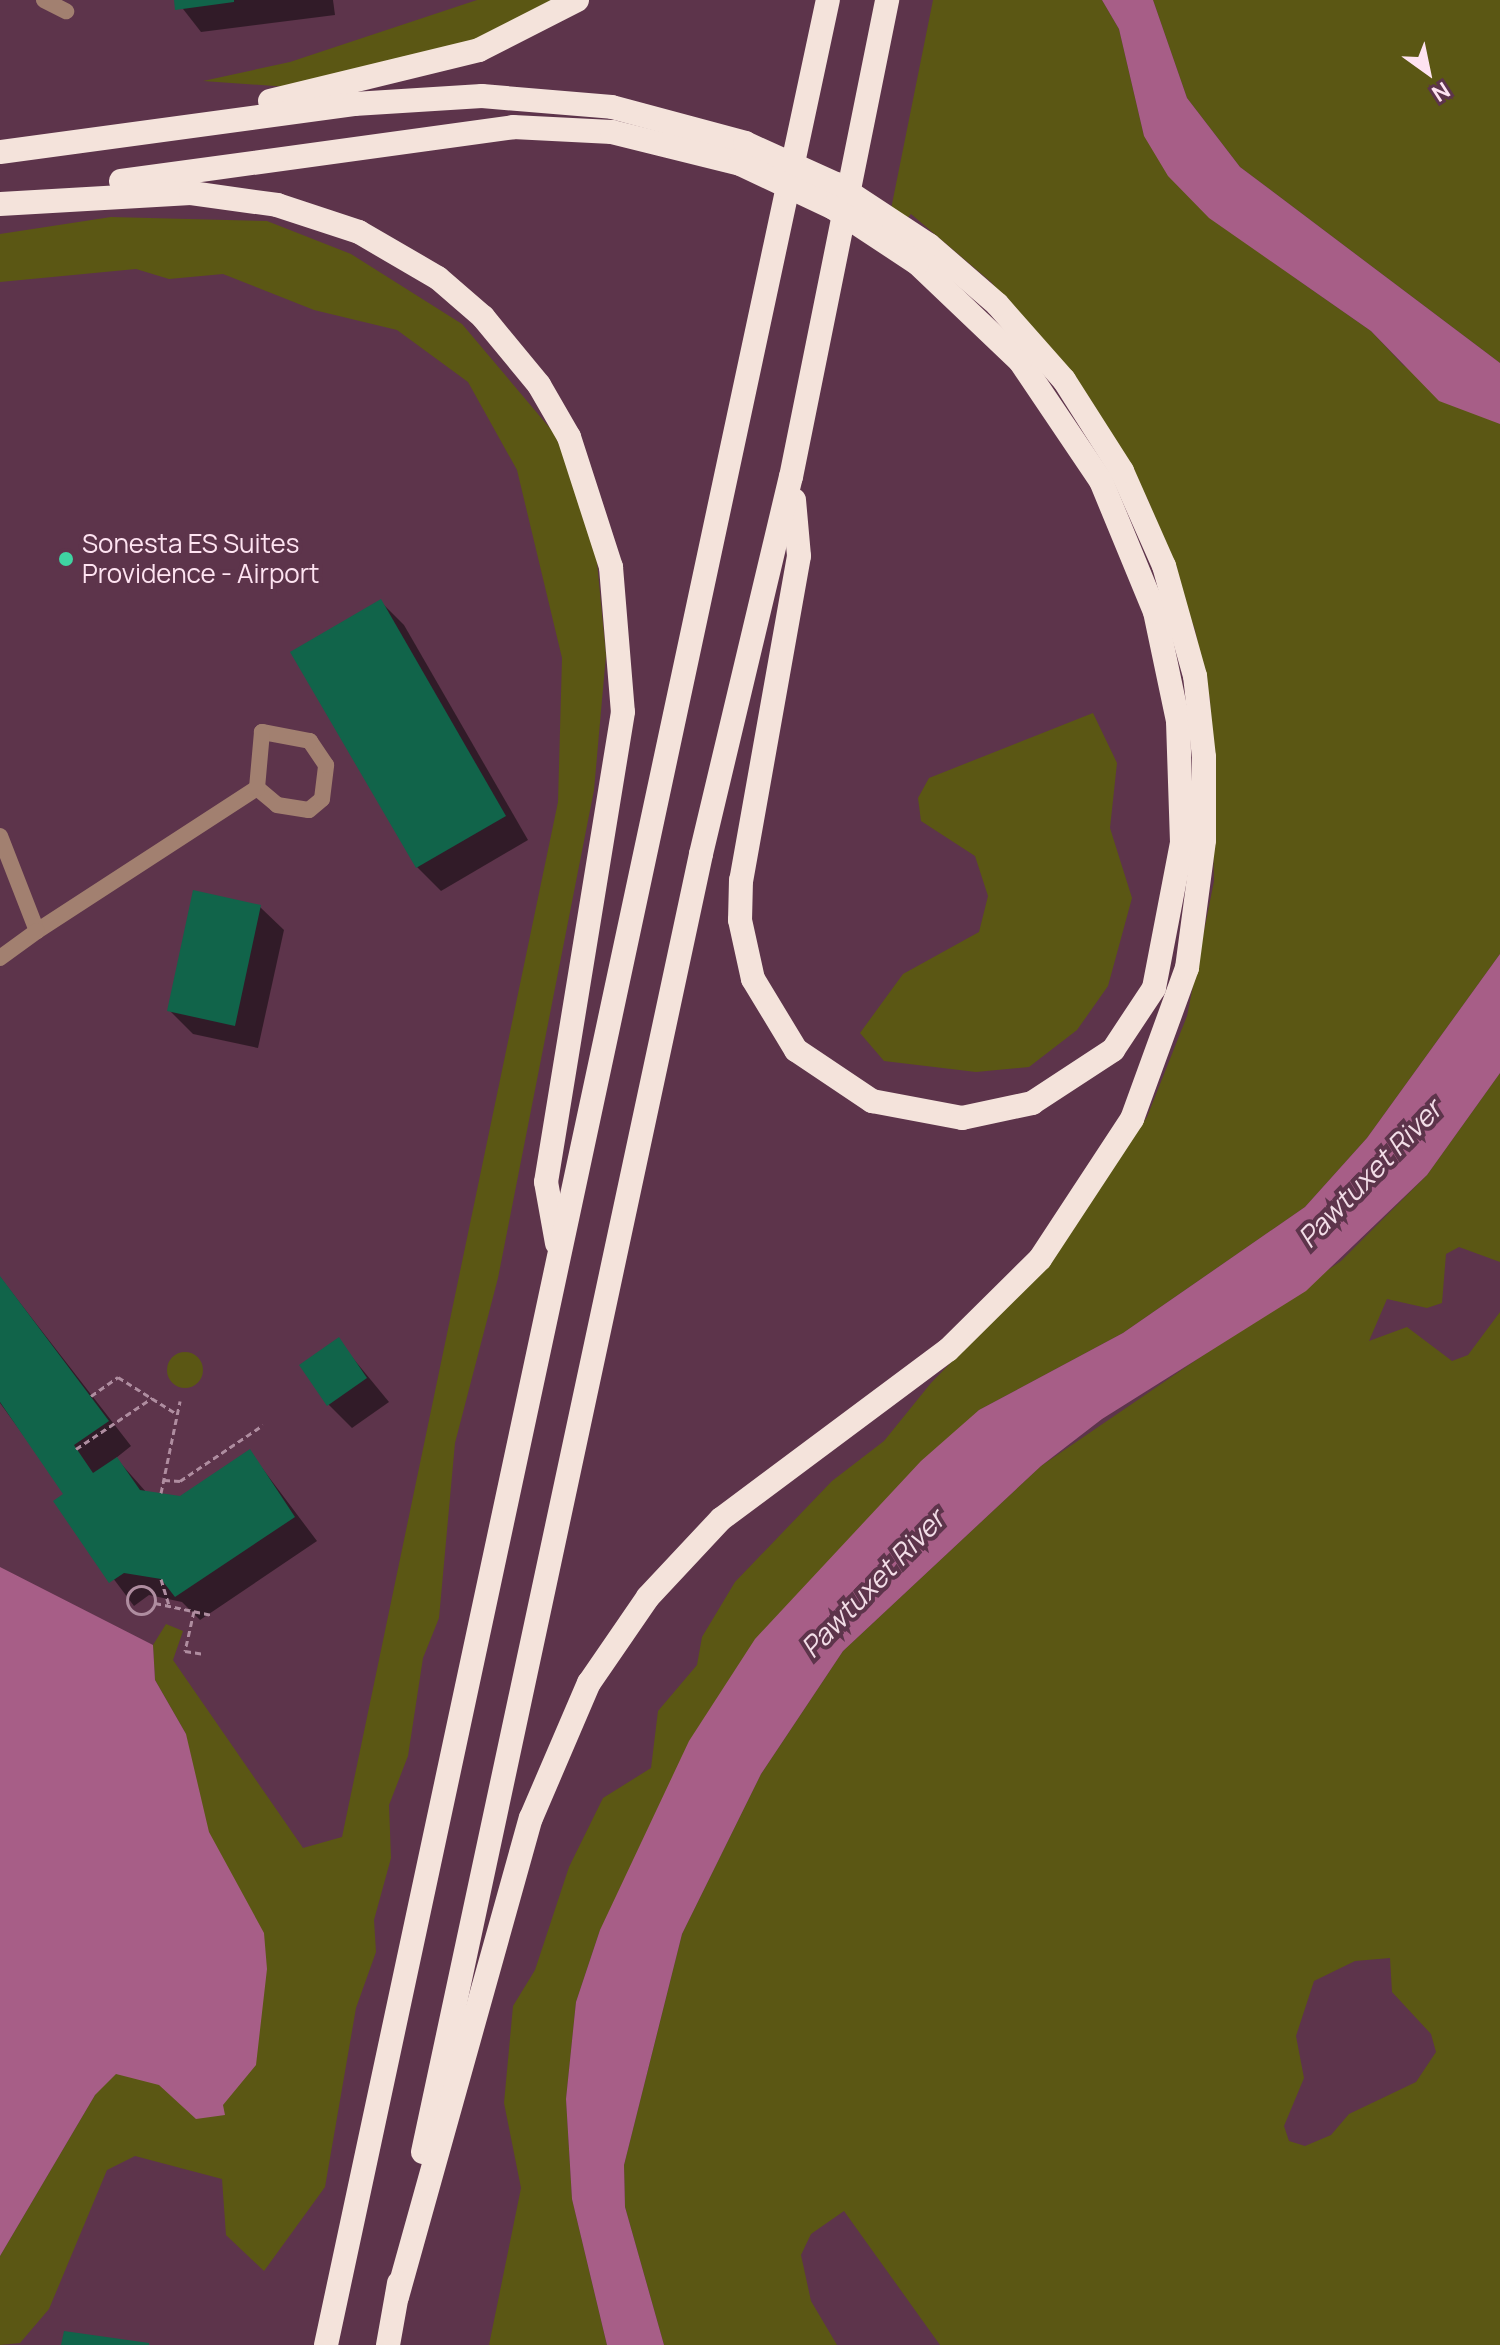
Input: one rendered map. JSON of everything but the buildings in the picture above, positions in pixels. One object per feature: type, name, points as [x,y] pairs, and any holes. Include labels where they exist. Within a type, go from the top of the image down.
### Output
[{"type":"highway","points":[[98,138],[415,70],[479,50],[577,0]]},
{"type":"highway","points":[[326,2345],[828,0]]},
{"type":"highway","points":[[388,2345],[488,1839],[701,854],[791,477],[887,0]]},
{"type":"highway","points":[[0,152],[354,104],[482,96],[612,107],[743,154],[832,207],[923,254],[1005,312],[1064,380],[1122,471],[1164,566],[1195,676],[1204,757],[1202,868],[1187,968],[1132,1119],[1040,1259],[948,1350],[721,1519],[648,1597],[589,1683],[531,1818],[397,2297]]},
{"type":"highway","points":[[0,203],[295,153],[513,127],[612,132],[743,154]]},
{"type":"highway","points":[[0,203],[191,193],[277,205],[359,232],[425,269],[483,317],[539,385],[569,437],[611,567],[623,712],[546,1182],[559,1253]]},
{"type":"highway","points":[[791,477],[799,556],[741,890],[753,979],[796,1050],[872,1101],[962,1118],[1032,1103],[1113,1050],[1154,988],[1181,856],[1178,721],[1155,612],[1101,481],[1020,361],[923,254]]},
{"type":"street","points":[[44,0],[66,11]]},
{"type":"street","points":[[262,732],[310,741],[326,765],[322,799],[309,810],[277,805],[257,788],[262,732]]},
{"type":"street","points":[[0,958],[257,788]]},
{"type":"street","points":[[0,836],[37,931]]},
{"type":"path","points":[[91,1396],[118,1377],[177,1414]]},
{"type":"path","points":[[76,1449],[152,1398]]},
{"type":"path","points":[[161,1493],[180,1401]]},
{"type":"path","points":[[164,1480],[180,1481],[263,1425]]},
{"type":"path","points":[[146,1577],[145,1586],[155,1603],[212,1615]]},
{"type":"path","points":[[161,1579],[169,1606]]},
{"type":"path","points":[[145,1586],[132,1589],[128,1605],[142,1614],[155,1603]]},
{"type":"path","points":[[194,1611],[185,1651],[203,1654]]},
{"type":"shaded area","points":[[477,0],[563,0],[467,49],[303,88],[203,81],[290,62]]},
{"type":"shaded area","points":[[933,0],[1102,0],[1119,29],[1144,136],[1295,278],[1371,331],[1403,365],[1500,424],[1500,954],[1367,1138],[1305,1207],[1123,1333],[979,1410],[600,1930],[576,2002],[566,2099],[572,2199],[607,2345],[489,2345],[521,2188],[504,2103],[513,2006],[535,1970],[569,1867],[603,1798],[651,1768],[658,1711],[697,1665],[702,1637],[735,1582],[832,1481],[884,1441],[931,1383],[1055,1256],[1147,1117],[1187,1016],[1214,881],[1210,700],[1195,630],[1148,500],[1089,397],[991,282],[911,214],[900,226],[889,219]]},
{"type":"shaded area","points":[[1153,0],[1500,0],[1500,363],[1240,167],[1187,98]]},
{"type":"shaded area","points":[[111,217],[267,221],[351,254],[462,324],[554,433],[577,484],[595,542],[606,655],[594,790],[498,1278],[455,1443],[439,1618],[423,1658],[408,1756],[389,1805],[391,1858],[374,1920],[376,1952],[356,2008],[325,2187],[264,2271],[226,2235],[222,2179],[135,2156],[107,2170],[49,2309],[20,2343],[0,2345],[0,2256],[95,2095],[186,1734],[155,1680],[153,1645],[166,1624],[183,1631],[173,1660],[303,1848],[342,1837],[558,802],[562,658],[517,470],[468,382],[397,330],[314,310],[223,274],[169,279],[136,269],[0,282],[0,234]]},
{"type":"shaded area","points":[[1093,713],[1117,763],[1110,828],[1132,898],[1108,986],[1077,1030],[1029,1067],[976,1072],[884,1061],[860,1033],[903,974],[979,932],[988,896],[975,856],[921,821],[918,798],[929,778]]},
{"type":"shaded area","points":[[1500,1073],[1500,1262],[1459,1247],[1446,1254],[1442,1303],[1427,1308],[1387,1299],[1369,1341],[1407,1327],[1452,1361],[1468,1355],[1500,1312],[1500,2345],[940,2345],[844,2211],[811,2234],[801,2255],[811,2301],[837,2345],[664,2345],[625,2207],[624,2165],[682,1934],[761,1774],[843,1651],[1041,1466],[1341,1261],[1427,1175]],"holes":[[[1390,1958],[1392,1992],[1431,2034],[1436,2052],[1416,2082],[1349,2114],[1331,2135],[1305,2146],[1289,2141],[1284,2126],[1304,2078],[1296,2036],[1314,1981],[1355,1961]]]},
{"type":"shaded area","points":[[185,1352],[198,1357],[203,1370],[198,1383],[185,1388],[172,1383],[167,1370],[172,1357]]},
{"type":"water","points":[[1102,0],[1153,0],[1187,98],[1240,167],[1500,363],[1500,424],[1439,401],[1371,331],[1209,218],[1168,176],[1144,136],[1119,29]]},
{"type":"water","name":"Pawtuxet River","points":[[1500,954],[1500,1073],[1427,1175],[1306,1291],[1102,1419],[1041,1466],[843,1651],[761,1774],[682,1934],[624,2165],[625,2207],[664,2345],[607,2345],[572,2199],[566,2099],[576,2002],[600,1930],[689,1741],[755,1639],[921,1461],[979,1410],[1123,1333],[1305,1207],[1367,1138]]},
{"type":"water","points":[[0,1567],[153,1645],[155,1680],[186,1734],[209,1832],[264,1933],[267,1969],[256,2065],[223,2105],[225,2115],[196,2119],[159,2085],[116,2074],[95,2095],[0,2256]]},
{"type":"place","name":"Sonesta ES Suites Providence - Airport","points":[[66,559]]}]
